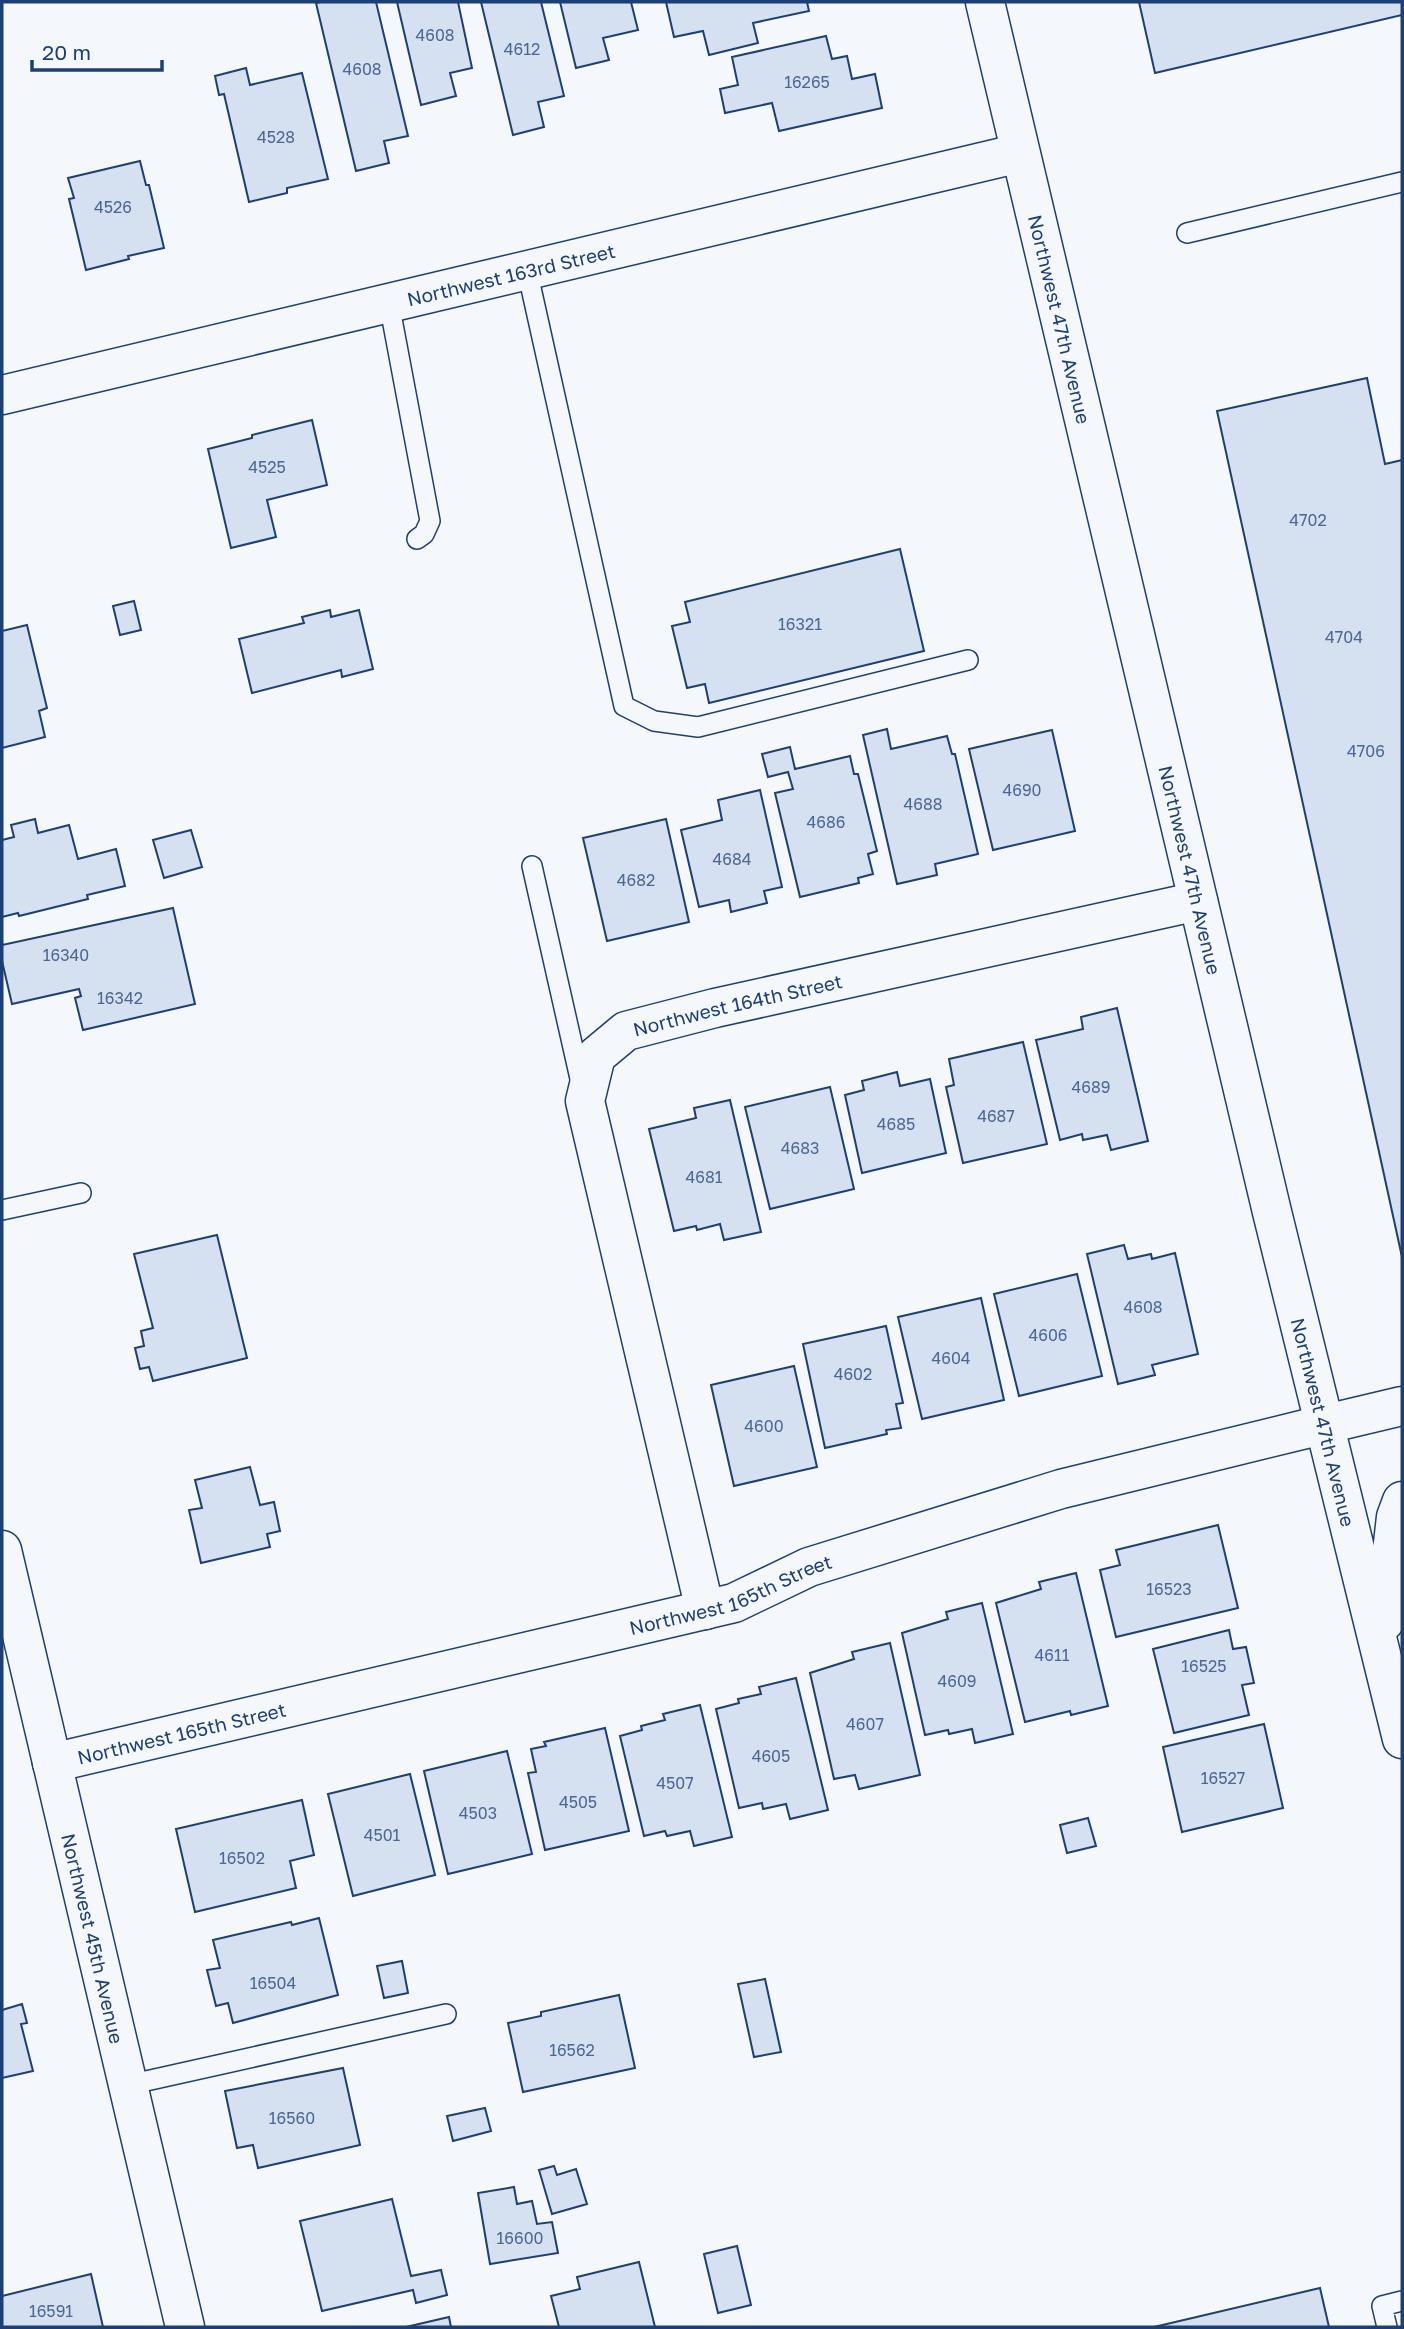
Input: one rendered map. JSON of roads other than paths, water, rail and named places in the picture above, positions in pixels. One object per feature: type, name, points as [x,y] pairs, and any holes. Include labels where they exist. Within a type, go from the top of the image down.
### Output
[{"type":"street","name":"Northwest 47th Avenue","points":[[985,2],[1198,901],[1402,1739]]},
{"type":"street","name":"Northwest 163rd Street","points":[[2,395],[1020,153]]},
{"type":"street","name":"Northwest 164th Street","points":[[705,1610],[585,1101],[596,1056],[626,1031],[715,1008],[1198,901]]},
{"type":"street","name":"Northwest 165th Street","points":[[52,1763],[734,1603],[809,1567],[1061,1489],[1402,1406]]},
{"type":"street","points":[[1380,1648],[1396,1517],[1402,1501]]},
{"type":"street","name":"Northwest 45th Avenue","points":[[2,1550],[185,2327]]},
{"type":"lane","points":[[1187,233],[1402,182]]},
{"type":"lane","points":[[527,270],[624,706],[654,721],[698,727],[968,660]]},
{"type":"lane","points":[[389,303],[430,521],[424,534],[418,539]]},
{"type":"lane","points":[[532,866],[585,1101]]},
{"type":"lane","points":[[2,1209],[81,1193]]},
{"type":"lane","points":[[128,2085],[446,2014]]},
{"type":"lane","points":[[1387,2327],[1382,2306],[1402,2301]]}]
